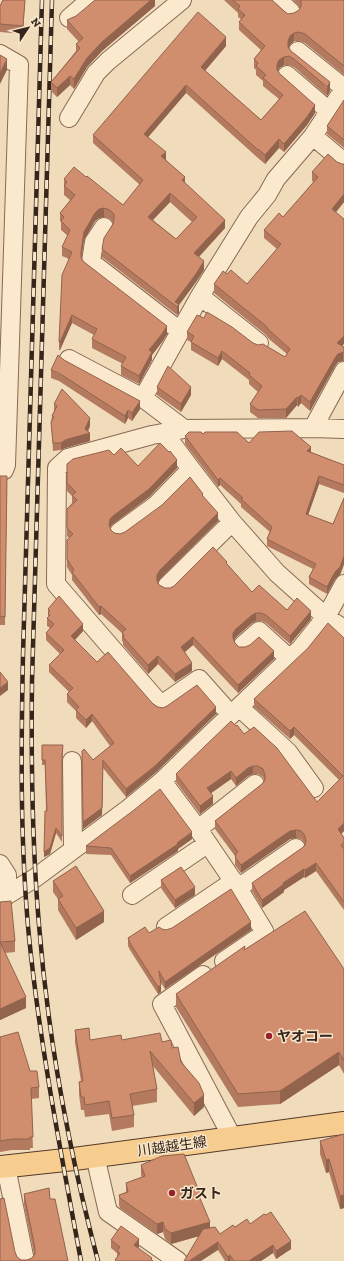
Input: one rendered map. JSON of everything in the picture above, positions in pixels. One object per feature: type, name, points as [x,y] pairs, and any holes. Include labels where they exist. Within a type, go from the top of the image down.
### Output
[{"type":"main road","name":"川越越生線","points":[[3,1167],[344,1122]]},
{"type":"street","points":[[69,18],[90,0]]},
{"type":"street","points":[[69,118],[96,73],[108,61],[182,0]]},
{"type":"street","points":[[278,0],[291,12]]},
{"type":"street","points":[[142,398],[200,296],[249,217],[267,195],[276,179],[313,136],[344,88],[298,51]]},
{"type":"street","points":[[0,54],[19,65],[6,465],[4,470],[0,470]]},
{"type":"street","points":[[287,75],[329,111]]},
{"type":"street","points":[[313,136],[344,162]]},
{"type":"street","points":[[104,227],[94,242],[91,262],[180,331]]},
{"type":"street","points":[[200,296],[259,343]]},
{"type":"street","points":[[68,359],[142,398],[184,429]]},
{"type":"street","points":[[314,428],[344,371]]},
{"type":"street","points":[[314,788],[288,752],[235,711],[199,679],[161,705],[56,584],[58,468],[68,458],[184,429],[344,429]]},
{"type":"street","points":[[164,433],[232,522],[277,573],[326,617],[344,629]]},
{"type":"street","points":[[119,532],[156,505],[191,469]]},
{"type":"street","points":[[167,586],[232,522]]},
{"type":"street","points":[[4,897],[35,878],[128,809],[162,781],[301,648],[326,617],[344,584]]},
{"type":"street","points":[[243,645],[259,631],[290,659]]},
{"type":"street","points":[[72,761],[73,850]]},
{"type":"street","points":[[162,781],[236,884],[264,931],[262,935],[162,1004],[232,1137]]},
{"type":"street","points":[[132,896],[202,836],[255,784]]},
{"type":"street","points":[[166,927],[296,848]]},
{"type":"street","points":[[0,864],[7,875],[4,897]]},
{"type":"street","points":[[95,1156],[108,1212],[178,1261]]},
{"type":"street","points":[[3,1167],[26,1261]]},
{"type":"building","points":[[3,0],[25,0],[23,26],[0,24],[0,6]]},
{"type":"building","points":[[95,0],[151,0],[102,42],[87,58],[74,79],[70,76],[57,88],[51,82],[80,48],[76,44],[83,38],[67,20],[76,16]]},
{"type":"building","points":[[233,0],[272,0],[288,14],[299,10],[301,0],[344,0],[344,66],[305,34],[299,32],[290,36],[288,47],[291,51],[330,82],[327,87],[289,56],[279,60],[277,70],[280,74],[315,105],[307,117],[284,144],[279,139],[265,155],[186,85],[144,134],[166,152],[161,156],[185,177],[182,180],[225,220],[194,253],[204,261],[175,302],[179,304],[177,307],[102,249],[104,238],[114,220],[114,214],[110,210],[104,208],[99,209],[84,232],[81,258],[84,262],[167,326],[149,350],[152,352],[139,376],[121,366],[126,357],[92,339],[97,329],[72,315],[59,342],[62,275],[72,252],[62,247],[70,230],[61,221],[64,217],[60,213],[75,195],[64,186],[67,182],[64,179],[74,167],[123,205],[143,180],[93,135],[198,12],[226,37],[201,67],[261,120],[283,95],[263,78],[266,75],[256,66],[258,63],[254,59],[265,46],[239,22],[245,15],[238,9],[240,6]],"holes":[[[170,193],[197,217],[176,239],[148,217]]]},
{"type":"building","points":[[0,55],[7,59],[0,73]]},
{"type":"building","points":[[344,100],[344,140],[327,126]]},
{"type":"building","points":[[328,154],[337,162],[344,164],[344,194],[332,209],[344,219],[344,336],[337,343],[344,347],[344,352],[338,354],[335,358],[310,402],[301,395],[298,398],[297,397],[286,409],[258,410],[250,404],[262,386],[249,375],[250,373],[222,351],[218,358],[191,342],[194,336],[187,332],[197,315],[204,318],[207,312],[232,327],[253,343],[258,345],[263,344],[285,357],[290,349],[266,326],[214,284],[223,271],[227,274],[231,270],[247,284],[281,244],[264,230],[279,213],[283,217],[318,177],[312,172]]},
{"type":"building","points":[[58,355],[64,360],[140,401],[132,413],[128,410],[125,416],[59,373],[51,370]]},
{"type":"building","points":[[168,366],[191,387],[181,404],[157,387]]},
{"type":"building","points":[[62,389],[90,418],[85,429],[90,433],[65,440],[61,443],[53,443],[51,422],[57,406],[54,404]]},
{"type":"building","points":[[292,431],[311,447],[307,451],[344,465],[344,485],[319,476],[306,514],[333,524],[344,498],[344,556],[340,567],[335,572],[327,587],[309,577],[316,564],[267,539],[272,527],[241,499],[243,498],[220,478],[218,480],[185,436],[189,432],[201,432],[203,434],[205,432],[237,432],[249,443],[259,432]]},
{"type":"building","points":[[160,443],[169,452],[170,451],[177,460],[149,489],[110,519],[109,525],[111,530],[114,533],[120,534],[125,532],[162,505],[190,477],[203,494],[202,495],[218,513],[160,570],[157,575],[159,585],[165,588],[174,586],[213,547],[252,592],[259,585],[287,610],[297,598],[311,611],[290,636],[266,615],[261,613],[252,615],[236,629],[233,633],[233,638],[239,647],[250,645],[259,637],[274,651],[238,685],[193,637],[181,647],[192,663],[175,674],[158,656],[148,665],[123,637],[124,635],[122,632],[126,629],[101,606],[99,607],[72,572],[74,570],[67,559],[67,540],[73,534],[67,528],[67,509],[77,500],[72,495],[76,492],[67,483],[67,464],[73,459],[109,450],[114,455],[121,448],[138,466]]},
{"type":"building","points":[[0,476],[7,476],[5,617],[0,616]]},
{"type":"building","points":[[59,596],[83,624],[71,636],[97,662],[108,652],[153,704],[163,708],[197,685],[216,707],[155,766],[126,789],[103,760],[102,808],[83,822],[82,751],[84,749],[93,760],[114,743],[92,714],[86,720],[76,710],[79,707],[67,694],[73,688],[49,665],[64,650],[46,633],[54,624],[47,618],[50,615],[48,613],[50,611],[48,609]]},
{"type":"building","points":[[328,623],[344,638],[344,823],[338,829],[344,838],[344,843],[341,845],[344,849],[344,902],[316,863],[283,883],[284,884],[262,900],[252,883],[302,848],[305,845],[306,840],[304,834],[301,831],[290,831],[241,865],[235,857],[235,854],[238,852],[215,821],[262,784],[265,780],[263,769],[258,766],[253,766],[248,768],[236,778],[231,771],[207,788],[213,796],[200,806],[176,774],[231,721],[236,726],[237,725],[244,734],[254,727],[277,748],[317,802],[343,776],[294,727],[290,731],[254,699],[308,648]]},
{"type":"building","points":[[0,672],[8,682],[0,688]]},
{"type":"building","points":[[42,745],[63,745],[62,836],[56,828],[50,848],[44,852],[45,811],[47,811],[45,760],[42,760]]},
{"type":"building","points":[[160,789],[192,832],[177,843],[178,844],[130,876],[111,848],[86,846],[134,810]]},
{"type":"building","points":[[76,866],[104,911],[76,928],[58,899],[63,896],[53,881]]},
{"type":"building","points":[[181,867],[195,887],[175,900],[161,880]]},
{"type":"building","points":[[231,889],[251,922],[165,982],[159,971],[161,985],[158,987],[128,938],[145,927],[149,933],[159,927],[166,930],[172,928]]},
{"type":"building","points":[[11,901],[15,941],[0,942],[0,902]]},
{"type":"building","name":"ヤオコー","points":[[305,911],[344,969],[344,1061],[339,1052],[280,1091],[238,1094],[176,994],[245,946],[244,950]]},
{"type":"building","points":[[0,942],[26,997],[0,1009]]},
{"type":"building","points":[[89,1028],[90,1040],[121,1035],[122,1040],[160,1033],[162,1042],[171,1040],[172,1048],[178,1047],[181,1062],[199,1083],[204,1095],[194,1103],[150,1051],[157,1089],[130,1094],[134,1115],[112,1118],[109,1101],[85,1105],[84,1097],[81,1097],[79,1082],[83,1081],[75,1030]]},
{"type":"building","points":[[18,1032],[30,1071],[37,1071],[39,1087],[31,1088],[33,1137],[30,1137],[30,1139],[0,1141],[0,1037]]},
{"type":"building","points":[[344,1134],[344,1195],[340,1196],[329,1159],[326,1160],[320,1141]]},
{"type":"building","points":[[184,1154],[210,1222],[171,1233],[165,1229],[163,1222],[157,1224],[120,1198],[119,1195],[128,1192],[126,1183],[145,1176],[141,1165],[162,1156]]},
{"type":"building","points":[[49,1188],[50,1199],[55,1199],[68,1261],[0,1261],[0,1199],[4,1198],[17,1257],[21,1260],[27,1260],[32,1258],[35,1254],[35,1248],[24,1194]]},
{"type":"building","points":[[271,1212],[291,1241],[276,1251],[273,1245],[249,1261],[234,1261],[230,1255],[228,1257],[218,1242],[189,1261],[184,1261],[203,1229],[215,1227],[220,1234],[233,1225],[235,1227],[247,1219],[250,1224],[264,1214],[266,1215]]},
{"type":"building","points":[[121,1226],[139,1239],[134,1245],[152,1258],[151,1259],[153,1261],[115,1260],[120,1253],[117,1251],[120,1247],[111,1240]]},
{"type":"railway","points":[[42,0],[23,655],[22,761],[24,866],[29,937],[39,1018],[81,1261]]},
{"type":"railway","points":[[52,0],[32,681],[33,834],[43,968],[54,1052],[69,1136],[98,1261]]},
{"type":"place","name":"ヤオコー","points":[[269,1036]]},
{"type":"place","name":"ガスト","points":[[172,1193]]}]
